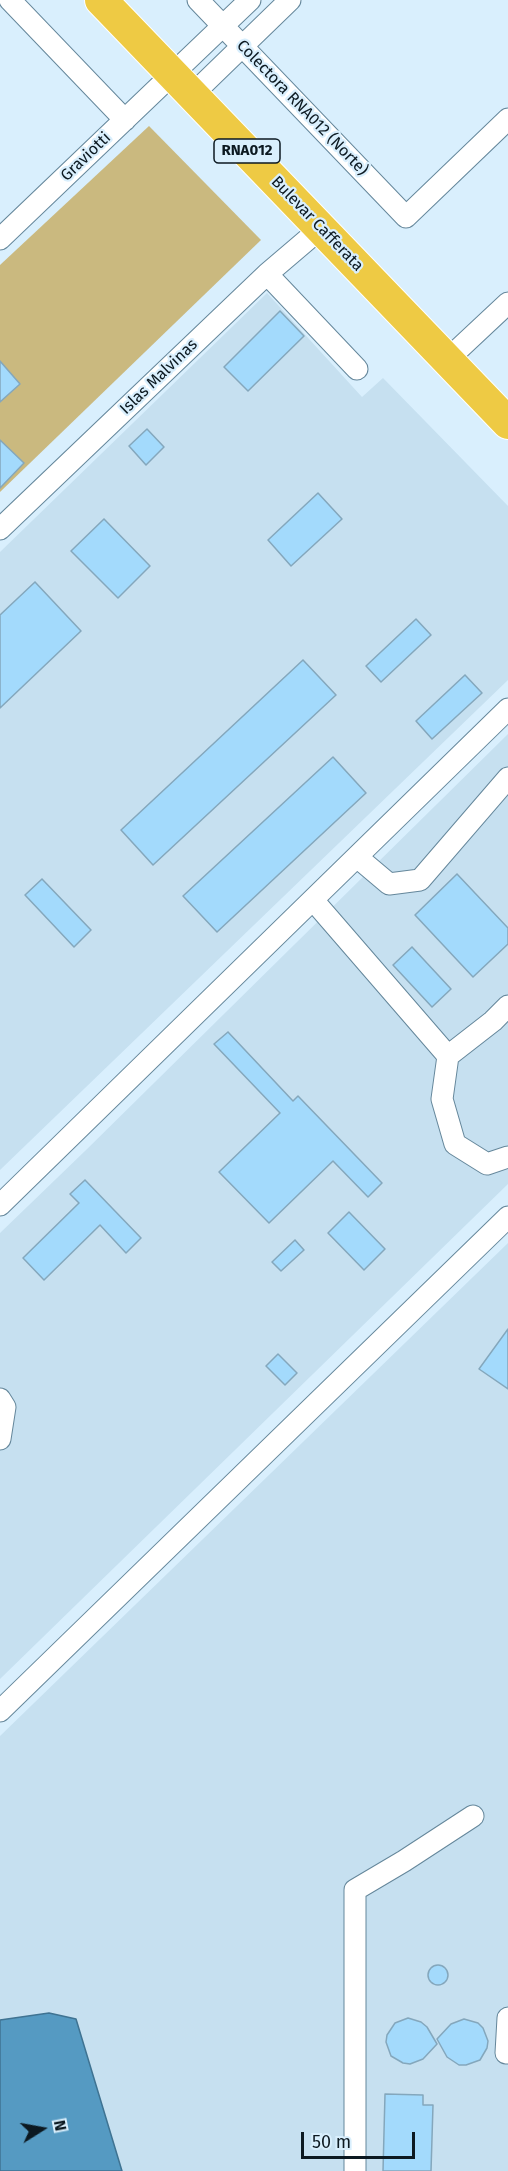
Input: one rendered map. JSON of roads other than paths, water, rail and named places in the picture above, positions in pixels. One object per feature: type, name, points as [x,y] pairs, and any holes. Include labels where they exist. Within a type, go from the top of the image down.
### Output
[{"type":"highway","name":"Bulevar Cafferata","points":[[101,0],[508,423]]},
{"type":"street","points":[[10,0],[125,120]]},
{"type":"street","name":"Colectora RNA012 (Norte)","points":[[198,0],[406,217],[508,119]]},
{"type":"street","points":[[182,84],[223,25],[250,0]]},
{"type":"street","points":[[182,84],[243,46],[290,0]]},
{"type":"street","name":"Graviotti","points":[[0,239],[125,120],[182,84]]},
{"type":"street","name":"Islas Malvinas","points":[[0,529],[267,274],[321,228]]},
{"type":"street","points":[[267,274],[357,369]]},
{"type":"street","points":[[447,360],[508,303]]},
{"type":"street","points":[[0,1205],[508,709]]},
{"type":"street","points":[[357,857],[389,884],[420,880],[508,778]]},
{"type":"street","points":[[313,900],[448,1056]]},
{"type":"street","points":[[503,1014],[448,1056],[442,1099],[455,1144],[487,1164],[508,1158]]},
{"type":"street","points":[[0,1711],[508,1217]]},
{"type":"street","points":[[0,1399],[4,1407],[0,1439]]},
{"type":"street","points":[[355,2171],[355,1890],[404,1862],[473,1816]]},
{"type":"street","points":[[508,2018],[506,2054],[508,2054]]},
{"type":"water","points":[[49,2013],[76,2019],[122,2171],[0,2171],[0,2020]]}]
